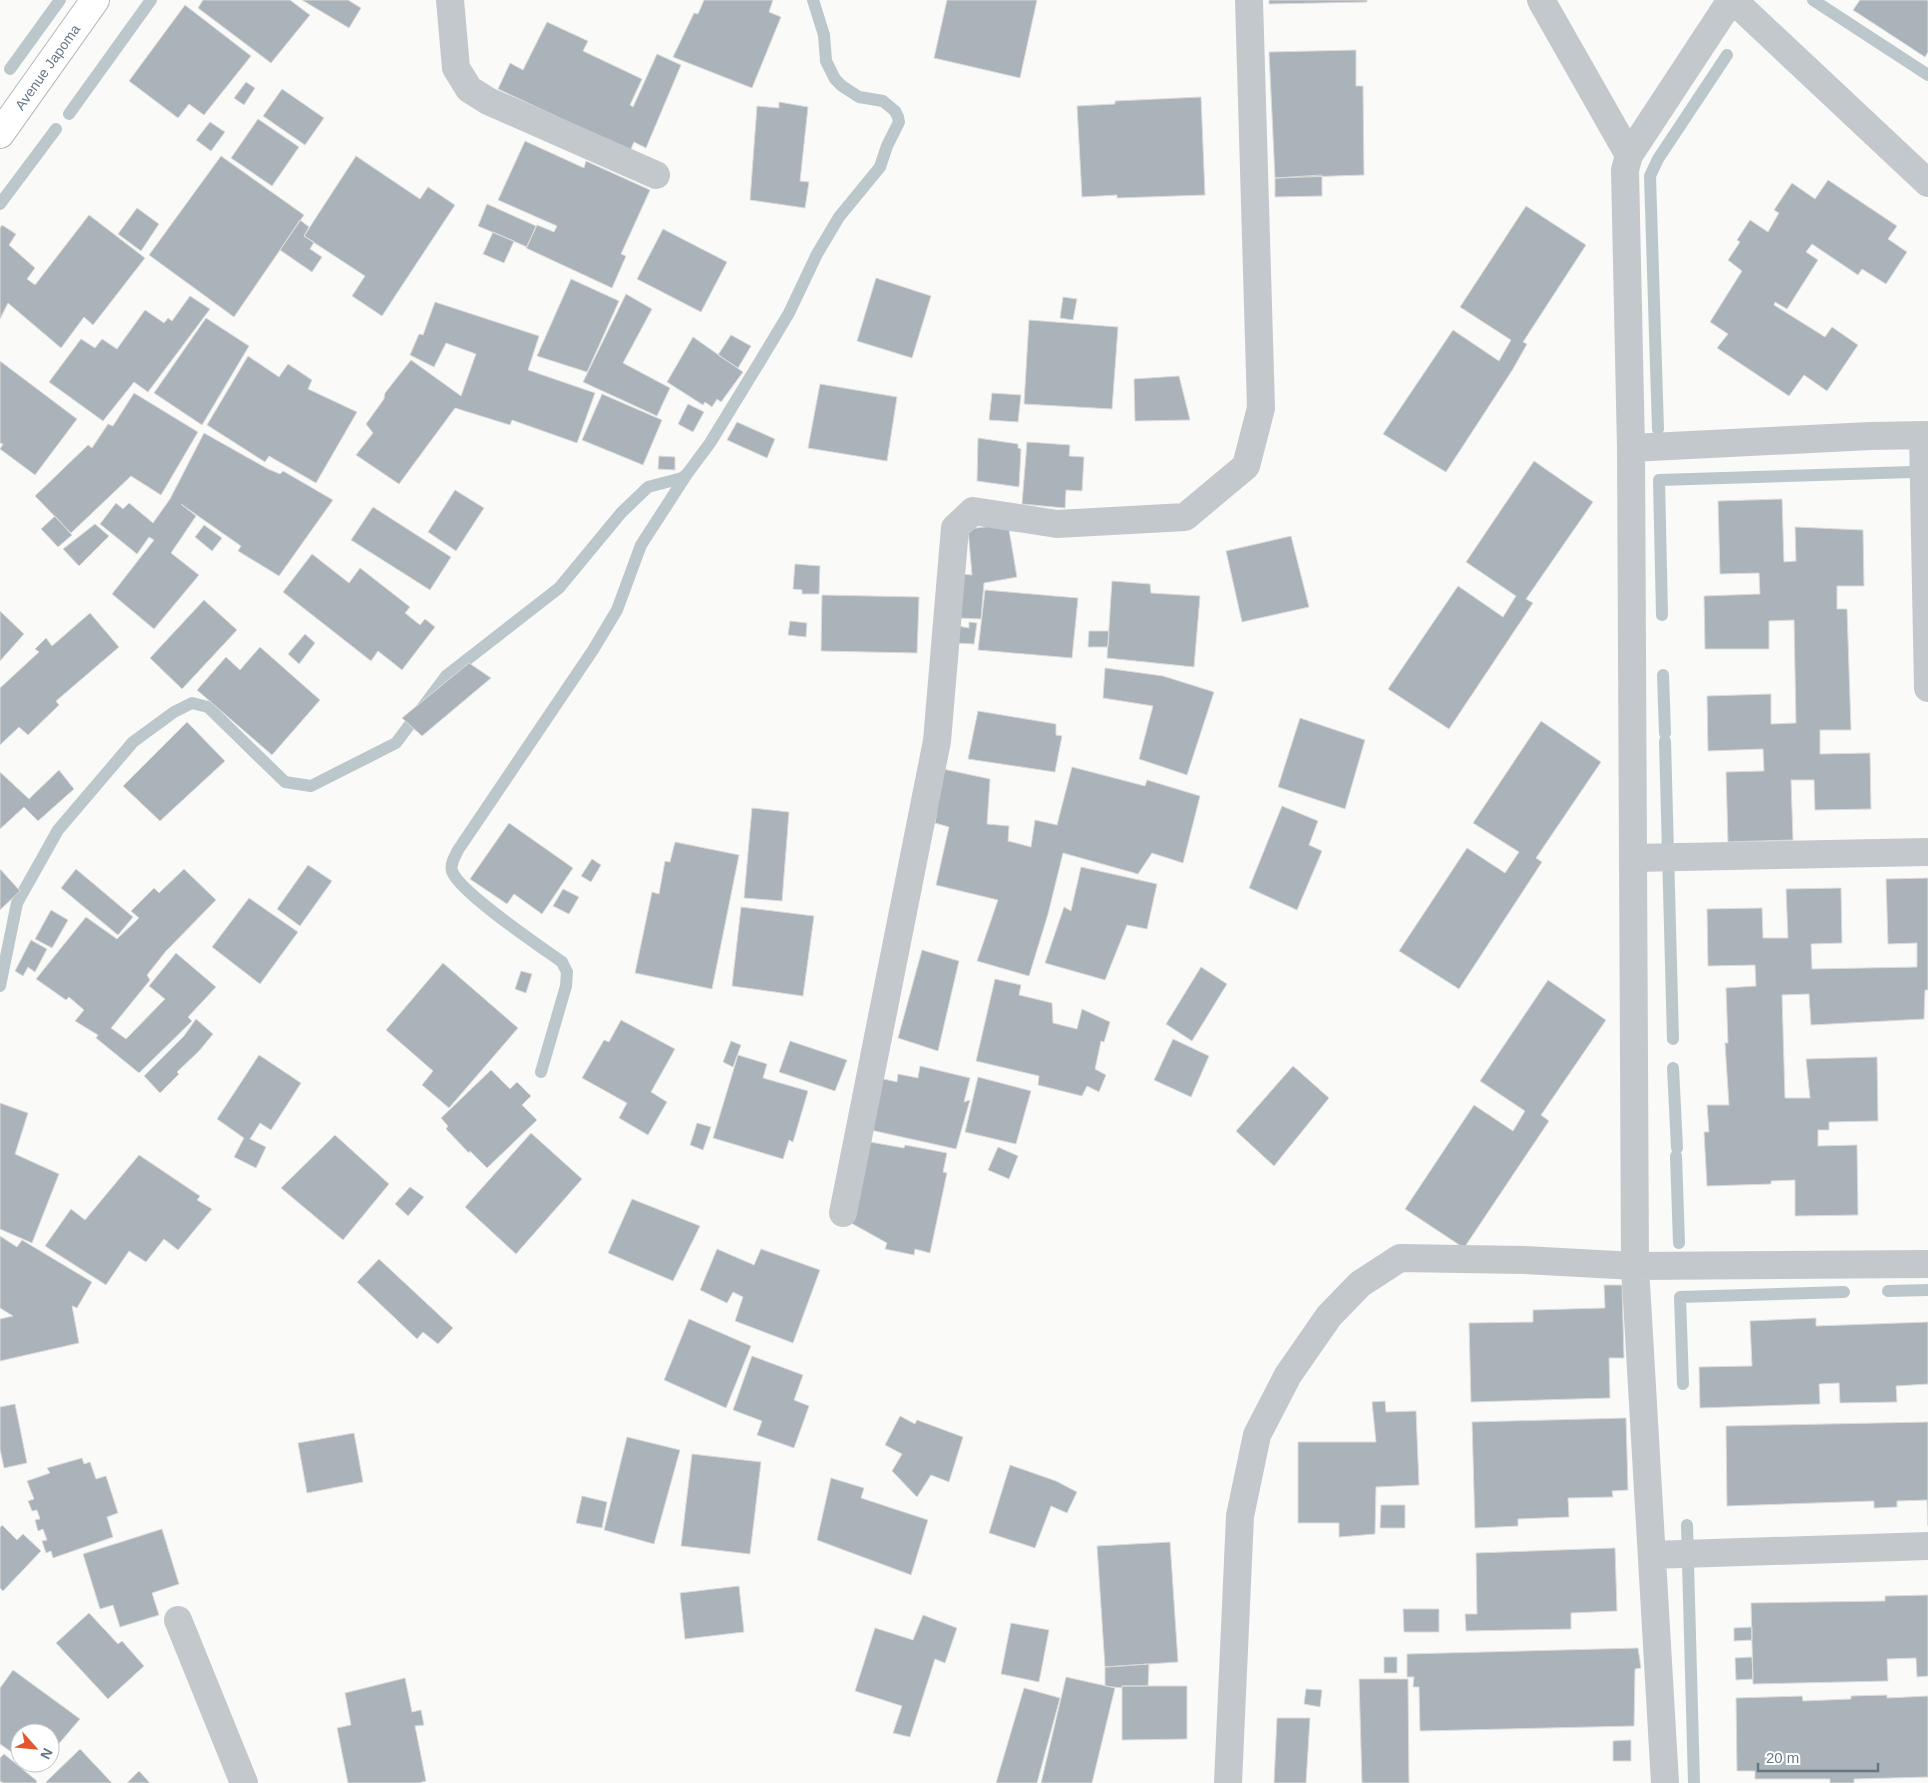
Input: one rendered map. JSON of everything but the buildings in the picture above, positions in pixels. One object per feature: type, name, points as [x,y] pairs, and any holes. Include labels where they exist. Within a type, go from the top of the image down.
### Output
[{"type":"main road","name":"Avenue Japoma","points":[[0,134],[95,0]]},
{"type":"street","points":[[450,0],[456,68],[470,89],[488,101],[656,175]]},
{"type":"street","points":[[843,1213],[937,741],[955,528],[973,511],[1057,524],[1185,517],[1246,466],[1261,408],[1248,0]]},
{"type":"street","points":[[1541,0],[1629,155]]},
{"type":"street","points":[[1665,1783],[1635,1266],[1631,448],[1625,170],[1629,155],[1732,0],[1928,183]]},
{"type":"street","points":[[1631,448],[1860,436],[1926,436],[1928,688]]},
{"type":"street","points":[[1634,858],[1928,852]]},
{"type":"street","points":[[1228,1783],[1240,1516],[1257,1435],[1288,1375],[1329,1316],[1360,1284],[1400,1258],[1524,1260],[1635,1266],[1928,1264]]},
{"type":"street","points":[[1652,1555],[1928,1546]]},
{"type":"street","points":[[178,1620],[244,1783]]},
{"type":"waterway","points":[[10,69],[60,0]]},
{"type":"waterway","points":[[69,114],[151,0]]},
{"type":"waterway","points":[[541,1072],[566,986],[567,972],[562,962],[502,919],[469,892],[452,871],[452,863],[458,850],[593,650],[617,610],[641,545],[687,474],[710,443],[759,363],[789,313],[817,254],[839,217],[880,167],[887,146],[899,122],[895,111],[883,101],[859,97],[835,79],[826,61],[824,35],[813,0]]},
{"type":"waterway","points":[[1813,0],[1928,75]]},
{"type":"waterway","points":[[1658,429],[1650,176],[1658,159],[1727,55]]},
{"type":"waterway","points":[[0,204],[56,129]]},
{"type":"waterway","points":[[1662,615],[1659,480],[1912,472]]},
{"type":"waterway","points":[[0,986],[17,903],[58,830],[133,742],[174,712],[192,703],[208,707],[285,782],[311,786],[396,743],[446,676],[559,588],[621,513],[648,487],[682,478],[687,474]]},
{"type":"waterway","points":[[1663,675],[1665,733]]},
{"type":"waterway","points":[[1665,741],[1673,1039]]},
{"type":"waterway","points":[[1673,1068],[1677,1148]]},
{"type":"waterway","points":[[1676,1156],[1679,1243]]},
{"type":"waterway","points":[[1888,1291],[1928,1290]]},
{"type":"waterway","points":[[1683,1384],[1680,1297],[1844,1292]]},
{"type":"waterway","points":[[1687,1525],[1694,1783]]}]
